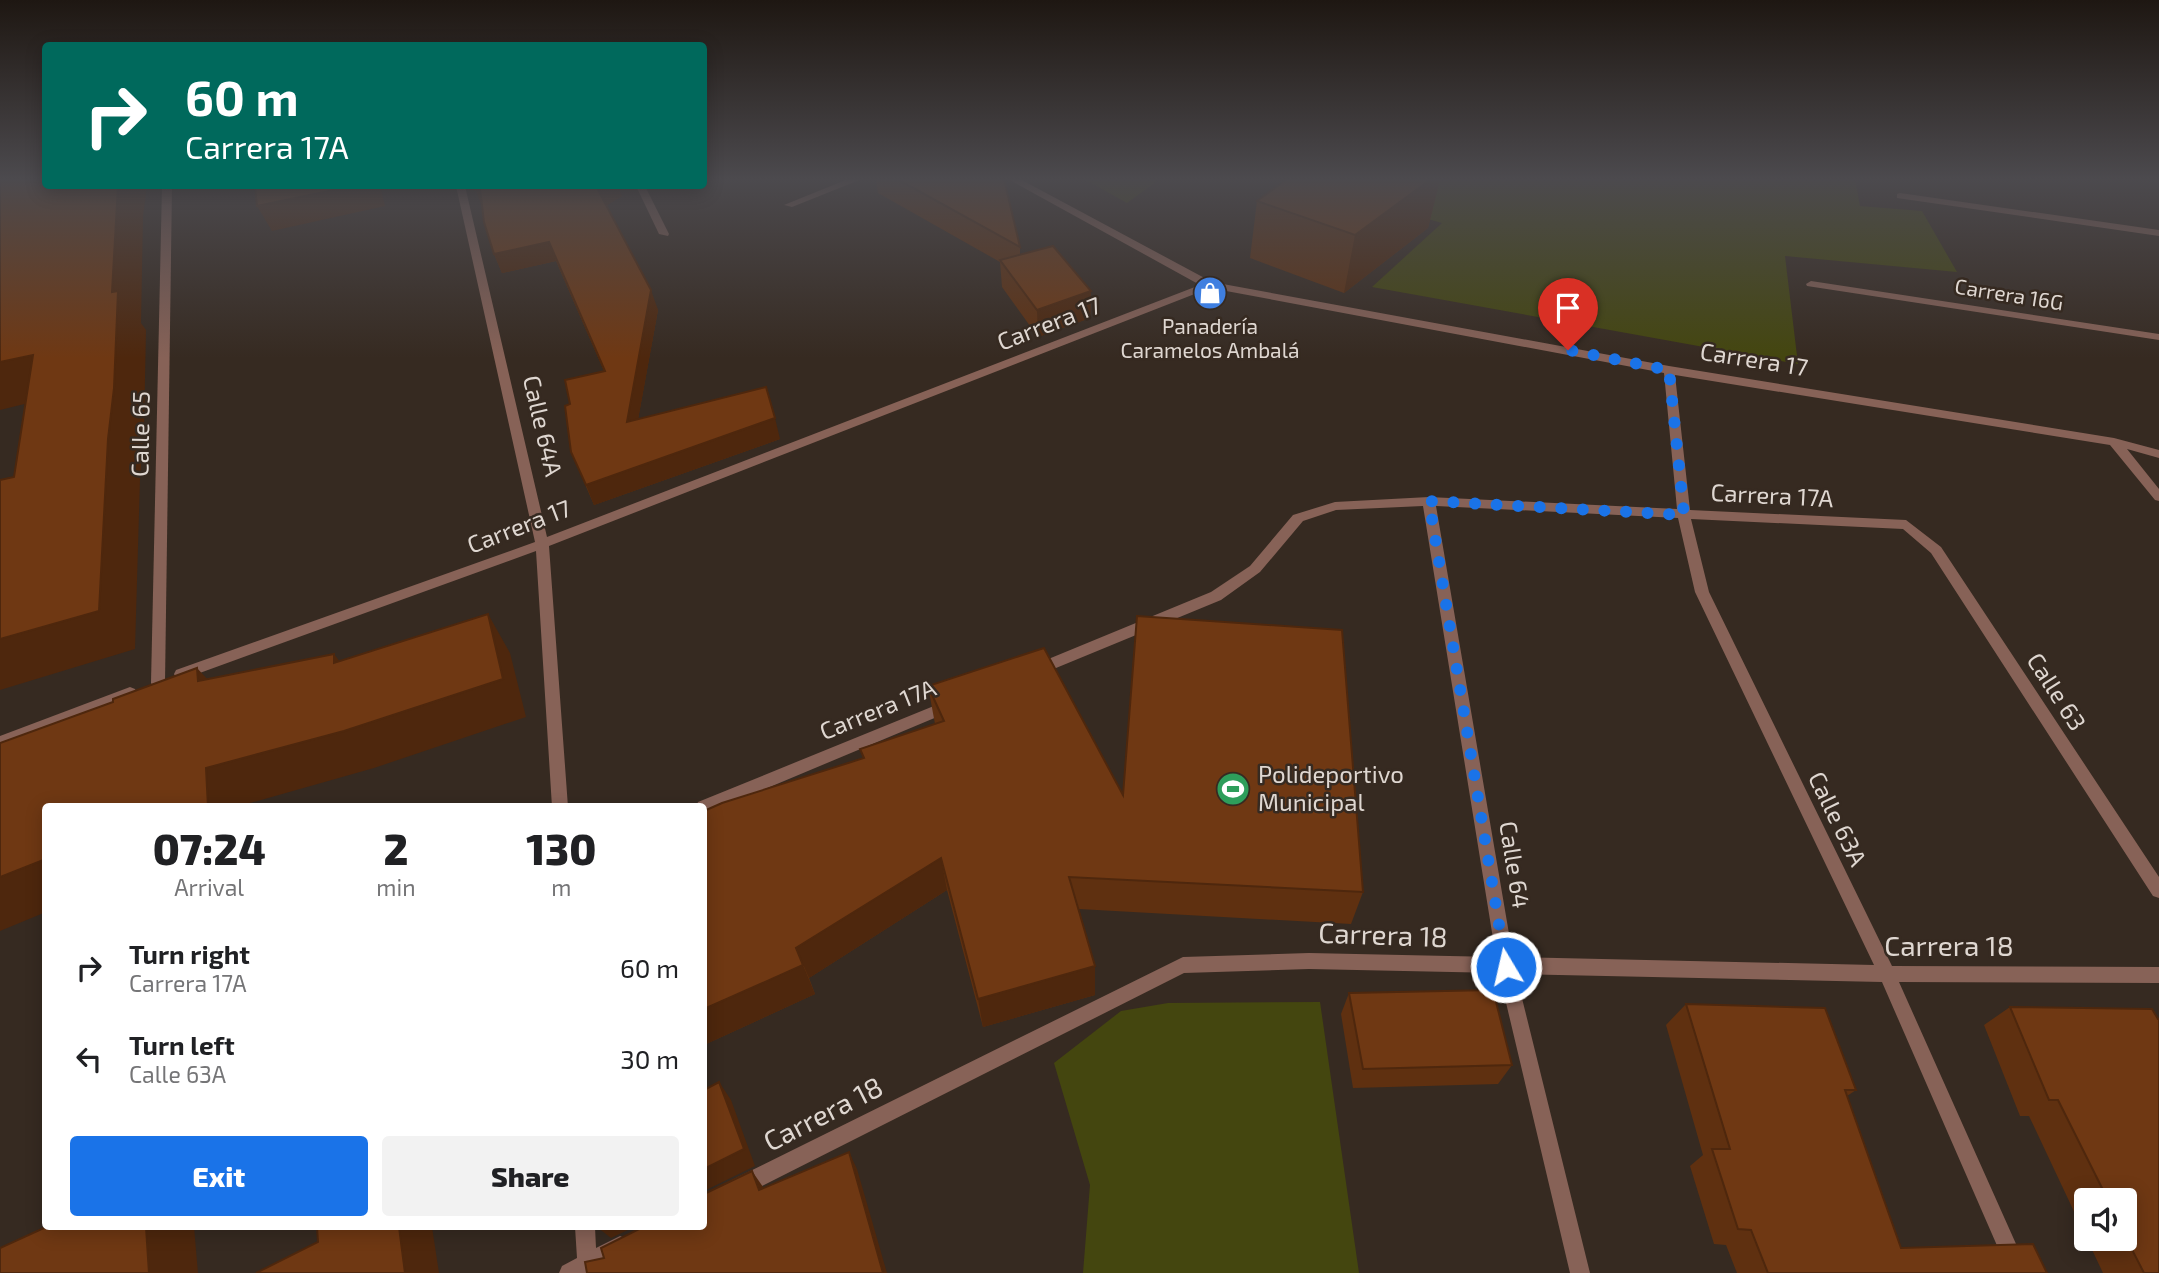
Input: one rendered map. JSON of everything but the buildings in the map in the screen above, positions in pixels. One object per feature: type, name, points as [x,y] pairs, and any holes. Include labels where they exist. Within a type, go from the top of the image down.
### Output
[{"type":"street","name":"Calle 65","points":[[158,683],[166,238]]},
{"type":"street","name":"Calle 64A","points":[[472,238],[542,544],[559,803]]},
{"type":"street","points":[[1122,238],[1209,285]]},
{"type":"street","name":"Carrera 16G","points":[[1811,284],[2159,337]]},
{"type":"street","name":"Carrera 17","points":[[0,742],[542,544],[1209,285],[1669,370],[2114,442],[2159,454]]},
{"type":"street","name":"Calle 63A","points":[[1669,370],[1684,515],[1702,592],[1887,974],[2019,1273]]},
{"type":"street","points":[[2114,442],[2159,497]]},
{"type":"street","name":"Carrera 17A","points":[[1024,675],[1216,596],[1255,569],[1298,518],[1335,506],[1429,501],[1906,525]]},
{"type":"street","name":"Calle 64","points":[[1429,501],[1506,967],[1580,1273]]},
{"type":"street","name":"Calle 63","points":[[1906,525],[1936,550],[2159,891]]},
{"type":"street","name":"Carrera 17A","points":[[707,806],[960,701]]},
{"type":"street","name":"Carrera 18","points":[[728,1192],[1183,965],[1309,961],[1887,974],[2159,975]]},
{"type":"street","points":[[585,1230],[588,1268]]},
{"type":"street","points":[[569,1273],[588,1268],[635,1239]]},
{"type":"shaded area","points":[[1425,238],[1938,238],[1957,272],[1785,256],[1798,364],[1372,287]]},
{"type":"shaded area","points":[[1320,1002],[1359,1273],[1083,1273],[1090,1185],[1054,1063],[1121,1011],[1168,1003]]},
{"type":"place","name":"Panadería Caramelos Ambalá","points":[[1210,293]]},
{"type":"place","name":"Polideportivo Municipal","points":[[1233,789]]},
{"type":"route","points":[[1506,967],[1429,501],[1684,515],[1669,370],[1568,350]]}]
